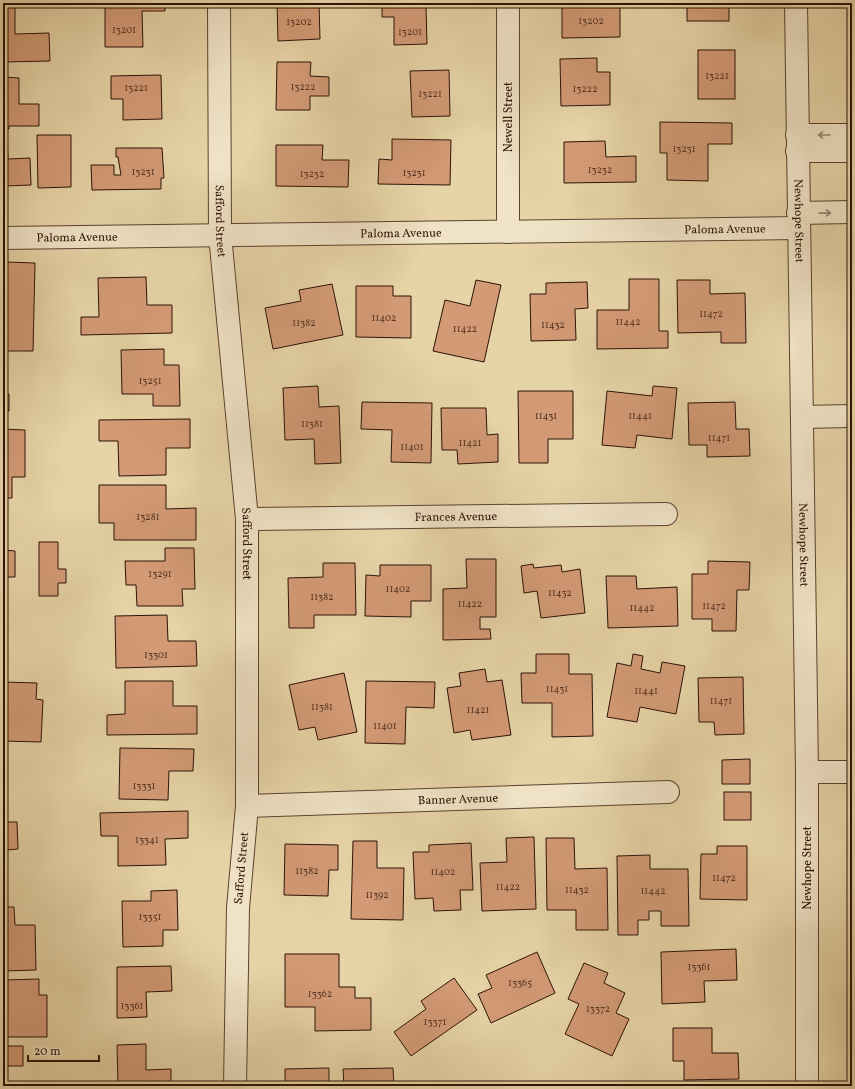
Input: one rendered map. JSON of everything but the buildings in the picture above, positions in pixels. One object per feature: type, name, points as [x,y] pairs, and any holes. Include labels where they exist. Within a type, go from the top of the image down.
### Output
[{"type":"street","name":"Safford Street","points":[[218,3],[220,235],[247,519],[247,806],[238,908],[235,1086]]},
{"type":"street","name":"Newell Street","points":[[508,3],[508,232]]},
{"type":"street","name":"Newhope Street","points":[[796,3],[806,772],[807,1086]]},
{"type":"street","points":[[797,143],[852,134]]},
{"type":"street","points":[[797,143],[852,152]]},
{"type":"street","name":"Paloma Avenue","points":[[3,238],[508,232],[798,220],[852,212]]},
{"type":"street","points":[[802,417],[852,416]]},
{"type":"street","name":"Frances Avenue","points":[[247,519],[666,514]]},
{"type":"street","points":[[806,772],[852,772]]},
{"type":"street","name":"Banner Avenue","points":[[247,806],[668,792]]}]
